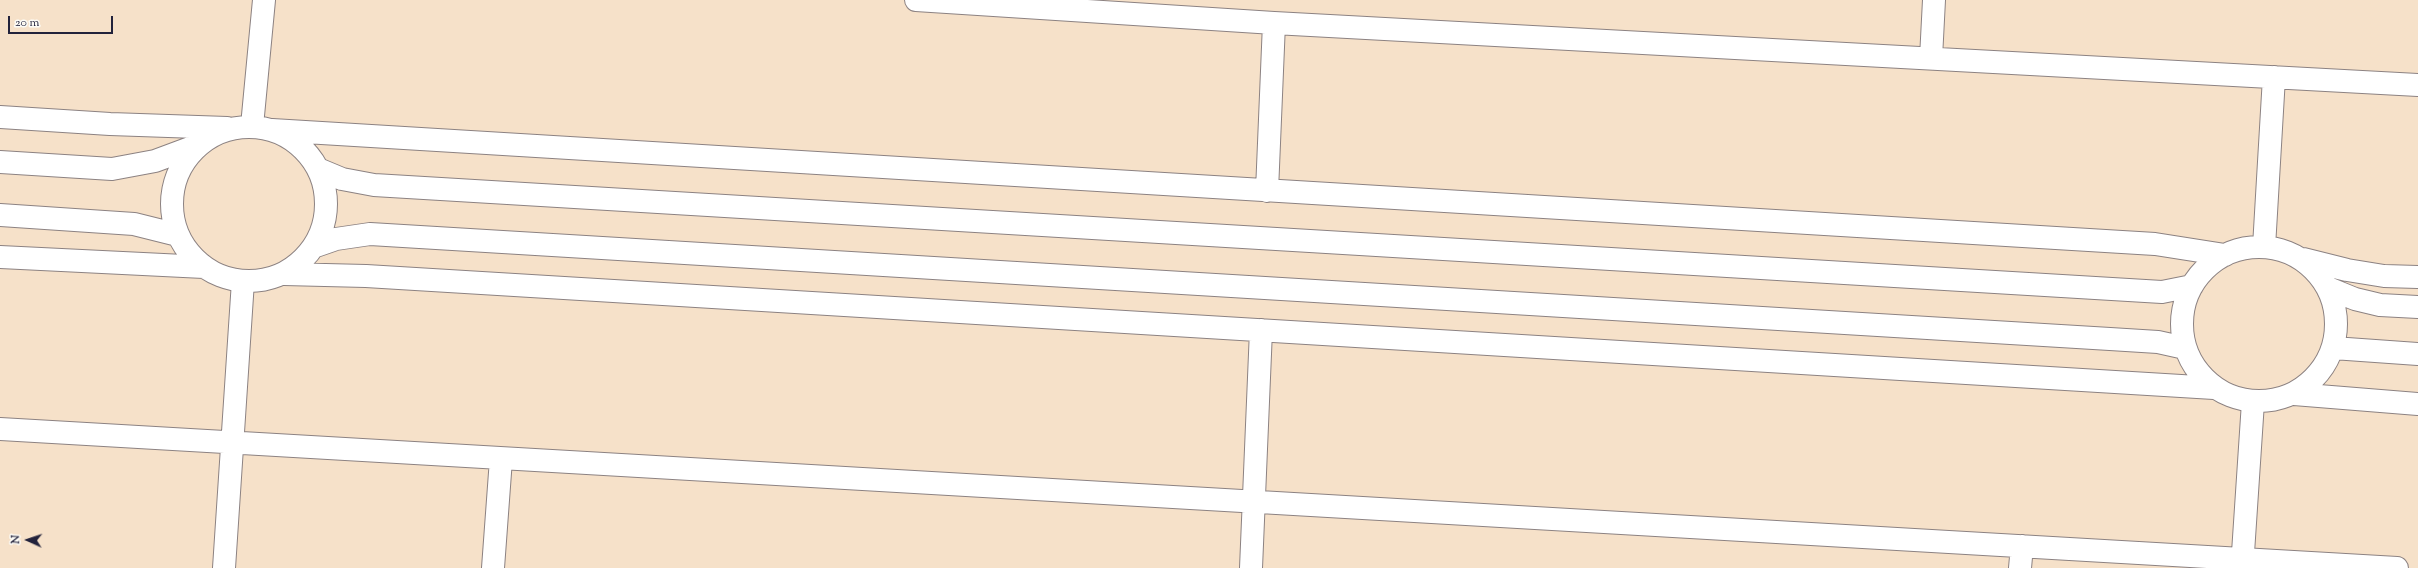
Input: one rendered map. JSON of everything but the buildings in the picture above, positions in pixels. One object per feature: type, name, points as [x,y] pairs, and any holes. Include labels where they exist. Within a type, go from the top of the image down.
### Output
[{"type":"street","points":[[252,128],[264,0]]},
{"type":"street","points":[[916,0],[1067,4],[1274,23],[2418,85]]},
{"type":"street","points":[[1931,58],[1934,0]]},
{"type":"street","points":[[1267,191],[1274,23]]},
{"type":"street","points":[[2264,247],[2274,77]]},
{"type":"street","points":[[0,117],[110,124],[252,128],[2155,244],[2225,255]]},
{"type":"street","points":[[284,274],[300,262],[314,247],[323,228],[326,208],[325,188],[318,169],[306,152],[291,139],[252,128],[214,135],[199,145],[186,159],[177,176],[172,194],[172,215],[178,235],[189,253],[204,267],[223,277],[243,281],[264,280],[284,274],[366,276],[2214,388]]},
{"type":"street","points":[[0,162],[112,169],[155,161],[199,145]]},
{"type":"street","points":[[318,169],[342,179],[382,185],[2162,292],[2192,286]]},
{"type":"street","points":[[0,215],[134,224],[178,235]]},
{"type":"street","points":[[314,247],[336,239],[370,234],[2158,342],[2186,348]]},
{"type":"street","points":[[2302,259],[2317,272],[2328,288],[2335,308],[2336,328],[2333,348],[2324,367],[2311,382],[2294,394],[2274,400],[2253,402],[2233,397],[2214,388],[2199,372],[2186,348],[2182,332],[2182,316],[2192,286],[2206,268],[2225,255],[2244,248],[2264,247],[2283,250],[2302,259],[2347,270],[2384,276],[2418,277]]},
{"type":"street","points":[[0,257],[204,267]]},
{"type":"street","points":[[224,568],[243,281]]},
{"type":"street","points":[[2328,288],[2355,299],[2380,305],[2418,307]]},
{"type":"street","points":[[1251,568],[1262,330]]},
{"type":"street","points":[[2333,348],[2418,354]]},
{"type":"street","points":[[2294,394],[2418,404]]},
{"type":"street","points":[[2242,563],[2253,402]]},
{"type":"street","points":[[0,429],[232,444],[2022,546],[2242,563],[2397,568]]},
{"type":"street","points":[[493,568],[501,459]]},
{"type":"street","points":[[2020,568],[2022,546]]}]
